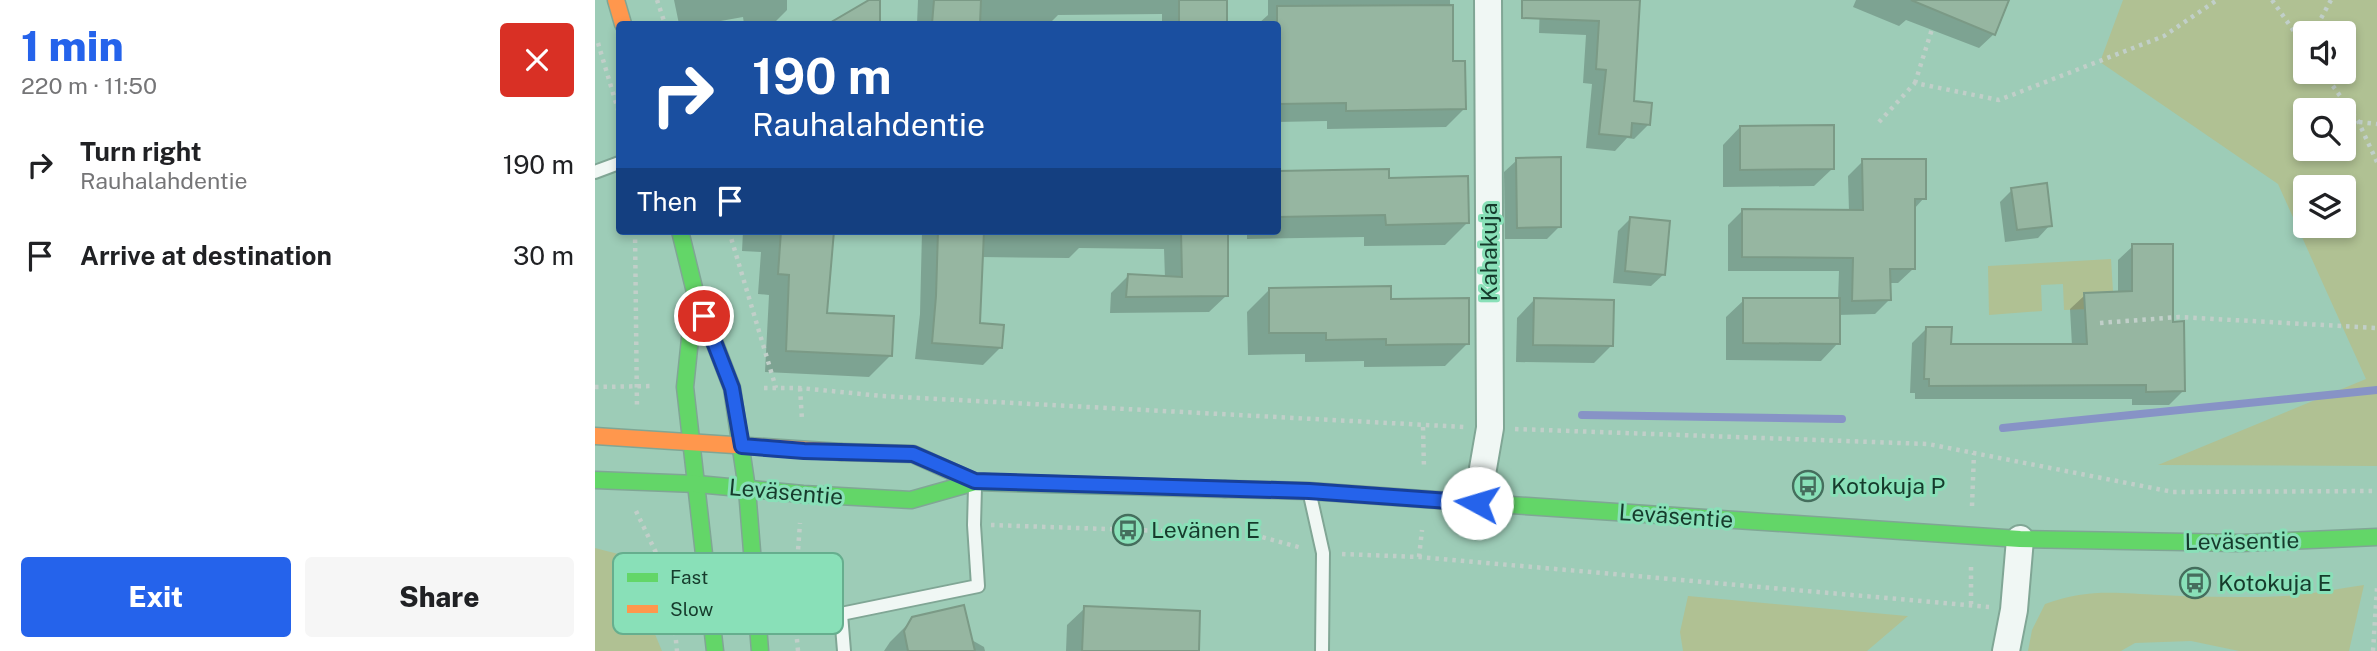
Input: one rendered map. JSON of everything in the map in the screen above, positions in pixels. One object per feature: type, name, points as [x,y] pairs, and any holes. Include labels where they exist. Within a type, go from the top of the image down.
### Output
[{"type":"main road","points":[[616,0],[622,21]]},
{"type":"main road","points":[[681,235],[695,292],[732,388],[742,446],[752,553]]},
{"type":"main road","points":[[695,292],[685,387],[704,553]]},
{"type":"main road","name":"Leväsentie","points":[[595,436],[804,451],[913,454],[975,481]]},
{"type":"main road","name":"Leväsentie","points":[[595,480],[697,484],[911,500],[975,481],[1309,491],[2020,539],[2241,543],[2377,537]]},
{"type":"street","name":"Kahakuja","points":[[1477,503],[1490,428],[1487,0]]},
{"type":"street","points":[[2006,651],[2014,610],[2020,539]]},
{"type":"lane","points":[[595,172],[616,164]]},
{"type":"lane","points":[[843,614],[978,586],[974,524],[975,481]]},
{"type":"lane","points":[[1309,491],[1323,553],[1322,651]]},
{"type":"path","points":[[657,0],[664,21]]},
{"type":"path","points":[[1915,83],[1999,100],[2164,36],[2217,0]]},
{"type":"path","points":[[2272,0],[2293,30]]},
{"type":"path","points":[[2320,21],[2331,0]]},
{"type":"path","points":[[1879,122],[1915,83],[1932,29]]},
{"type":"path","points":[[595,35],[616,103]]},
{"type":"path","points":[[2332,84],[2358,121],[2377,162]]},
{"type":"path","points":[[2358,121],[2377,124]]},
{"type":"path","points":[[595,387],[638,385],[635,235]]},
{"type":"path","points":[[730,235],[776,388],[1409,426],[1928,444],[2173,492],[2377,491]]},
{"type":"path","points":[[2100,323],[2179,317],[2377,328]]},
{"type":"path","points":[[635,508],[656,553]]},
{"type":"path","points":[[798,553],[801,519]]},
{"type":"path","points":[[974,524],[1251,534],[1323,553],[1419,557],[1971,604],[2014,610]]},
{"type":"path","points":[[2373,651],[2377,587]]},
{"type":"green space","points":[[2123,0],[2377,0],[2377,466],[2158,465],[2366,379],[2302,238],[2356,238],[2356,175],[2293,175],[2293,217],[2278,184],[2100,62]]},
{"type":"green space","points":[[2111,259],[2114,308],[2064,310],[2063,284],[2041,285],[2042,311],[1989,315],[1988,266]]},
{"type":"green space","points":[[595,548],[614,553],[613,634],[655,634],[662,651],[595,651]]},
{"type":"green space","points":[[2364,585],[2349,651],[2239,651],[2191,641],[2135,643],[2121,651],[2028,651],[2032,630],[2045,604],[2075,596],[2116,593],[2276,597]]},
{"type":"green space","points":[[1688,596],[1908,616],[1867,651],[1683,651],[1680,632]]},
{"type":"building","points":[[869,0],[880,0],[880,21],[833,21]]},
{"type":"building","points":[[934,0],[981,0],[980,21],[932,21]]},
{"type":"building","points":[[1179,0],[1227,0],[1227,21],[1179,21]]},
{"type":"building","points":[[1522,0],[1640,0],[1634,101],[1652,103],[1650,125],[1632,123],[1631,137],[1599,134],[1606,70],[1596,69],[1599,21],[1522,18]]},
{"type":"building","points":[[1911,0],[2009,0],[1995,35]]},
{"type":"building","points":[[1453,5],[1453,61],[1465,61],[1466,109],[1346,111],[1346,103],[1281,104],[1281,21],[1277,21],[1277,6]]},
{"type":"building","points":[[1834,125],[1834,169],[1740,170],[1740,126]]},
{"type":"building","points":[[1561,157],[1561,227],[1517,228],[1516,158]]},
{"type":"building","points":[[1862,159],[1926,159],[1926,199],[1915,199],[1915,269],[1890,269],[1891,300],[1852,301],[1853,258],[1742,257],[1742,209],[1863,210]]},
{"type":"building","points":[[1389,169],[1389,178],[1468,176],[1469,223],[1386,225],[1385,215],[1281,217],[1281,171]]},
{"type":"building","points":[[2047,183],[2052,226],[2017,230],[2011,188]]},
{"type":"building","points":[[1630,217],[1670,221],[1665,275],[1625,271]]},
{"type":"building","points":[[781,235],[834,235],[827,313],[894,316],[892,356],[786,351],[789,275],[778,274]]},
{"type":"building","points":[[938,235],[984,235],[980,323],[1004,325],[1002,348],[932,343]]},
{"type":"building","points":[[1181,235],[1228,235],[1228,296],[1126,297],[1128,274],[1182,277]]},
{"type":"building","points":[[2132,244],[2173,244],[2173,322],[2184,321],[2185,391],[2146,392],[2146,385],[1929,386],[1929,379],[1924,379],[1926,327],[1952,327],[1951,344],[2087,344],[2084,293],[2132,291]]},
{"type":"building","points":[[1391,286],[1391,299],[1469,298],[1469,344],[1386,345],[1386,339],[1326,340],[1326,333],[1269,333],[1269,288]]},
{"type":"building","points":[[1534,298],[1614,300],[1613,346],[1533,345]]},
{"type":"building","points":[[1743,298],[1840,298],[1840,344],[1743,343]]},
{"type":"building","points":[[964,605],[975,651],[908,651],[904,631],[912,617]]},
{"type":"building","points":[[1084,606],[1200,611],[1199,651],[1082,651]]},
{"type":"waterway","points":[[2003,428],[2377,390]]},
{"type":"waterway","points":[[1582,415],[1842,419]]},
{"type":"traffic: fast","points":[[681,235],[695,292],[732,388],[747,489],[752,553]]},
{"type":"traffic: fast","points":[[694,300],[685,387],[704,553]]},
{"type":"traffic: fast","points":[[841,452],[913,454],[975,482]]},
{"type":"traffic: fast","points":[[595,480],[697,484],[911,500],[975,482],[1225,489]]},
{"type":"traffic: fast","points":[[1451,501],[2020,539],[2241,543],[2377,537]]},
{"type":"traffic: fast","points":[[713,634],[715,651]]},
{"type":"traffic: fast","points":[[759,634],[760,651]]},
{"type":"traffic: slow","points":[[616,0],[622,21]]},
{"type":"traffic: slow","points":[[595,436],[841,452]]},
{"type":"traffic: slow","points":[[1225,489],[1309,491],[1451,501]]},
{"type":"place","name":"Kotokuja P","points":[[1808,486]]},
{"type":"place","name":"Levänen E","points":[[1128,530]]},
{"type":"place","name":"Kotokuja E","points":[[2195,583]]},
{"type":"route","points":[[704,316],[732,388],[742,446],[913,454],[975,481],[1309,491],[1477,503]]}]
